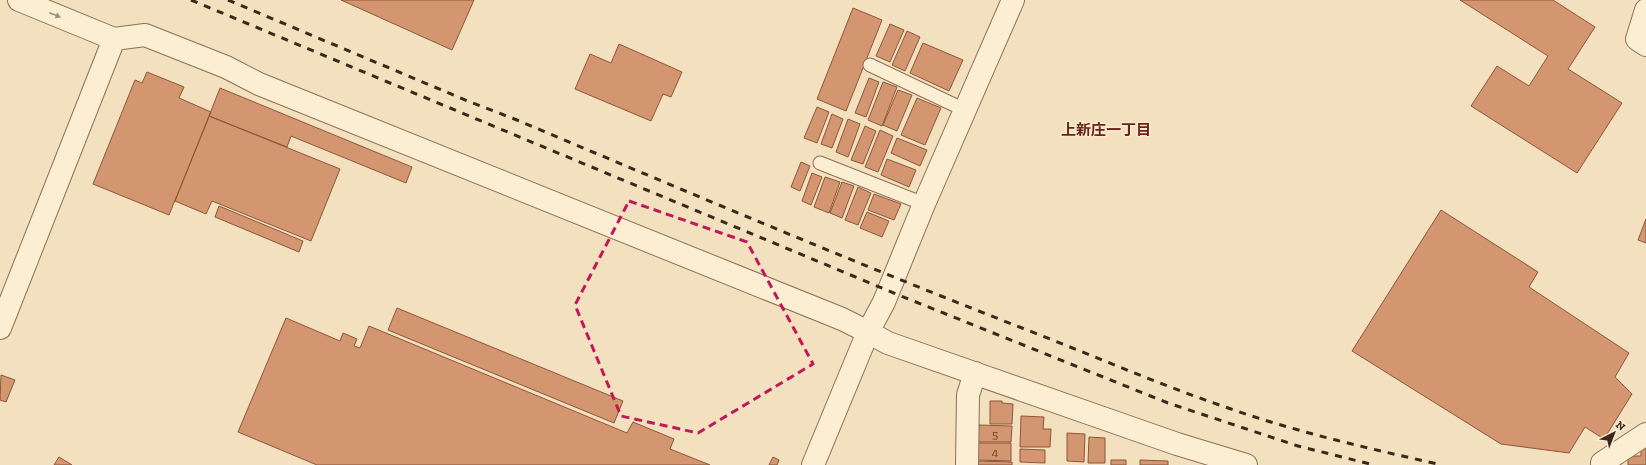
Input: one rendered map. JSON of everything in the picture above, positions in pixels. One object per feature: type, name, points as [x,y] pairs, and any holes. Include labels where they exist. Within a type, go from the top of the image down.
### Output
[{"type":"street","points":[[19,0],[114,39],[145,35],[226,67],[266,87],[842,319],[888,342],[1177,444],[1246,465]]},
{"type":"street","points":[[814,465],[868,332],[884,302],[924,204],[1012,0]]},
{"type":"street","points":[[1646,10],[1637,39],[1646,45]]},
{"type":"street","points":[[0,328],[114,39]]},
{"type":"street","points":[[967,465],[968,395],[975,373]]},
{"type":"street","points":[[1602,463],[1646,434]]},
{"type":"lane","points":[[870,65],[965,110]]},
{"type":"lane","points":[[820,163],[924,204]]},
{"type":"highlighted area","points":[[629,201],[747,242],[813,364],[698,433],[621,416],[575,305]]},
{"type":"building","points":[[341,0],[474,0],[452,50]]},
{"type":"building","points":[[1460,0],[1553,0],[1595,27],[1568,69],[1622,103],[1577,173],[1471,106],[1497,66],[1529,86],[1548,56]]},
{"type":"building","points":[[853,8],[882,20],[846,111],[817,99]]},
{"type":"building","points":[[890,24],[904,30],[890,62],[876,56]]},
{"type":"building","points":[[907,31],[920,37],[905,71],[892,65]]},
{"type":"building","points":[[923,43],[963,60],[949,91],[910,73]]},
{"type":"building","points":[[619,44],[682,72],[671,97],[663,94],[651,121],[575,89],[590,54],[611,63]]},
{"type":"building","points":[[147,72],[184,87],[179,98],[211,112],[169,215],[93,184],[135,80],[142,83]]},
{"type":"building","points":[[869,78],[879,82],[866,117],[855,113]]},
{"type":"building","points":[[883,82],[897,87],[882,126],[868,120]]},
{"type":"building","points":[[220,88],[412,167],[406,183],[291,136],[287,147],[209,116]]},
{"type":"building","points":[[898,90],[912,95],[897,131],[883,125]]},
{"type":"building","points":[[917,98],[941,108],[925,145],[901,135]]},
{"type":"building","points":[[817,107],[829,112],[817,143],[804,138]]},
{"type":"building","points":[[832,114],[843,119],[832,148],[821,144]]},
{"type":"building","points":[[209,116],[340,169],[311,241],[212,201],[206,214],[175,201]]},
{"type":"building","points":[[848,119],[860,124],[848,157],[836,152]]},
{"type":"building","points":[[865,126],[876,131],[863,164],[851,160]]},
{"type":"building","points":[[880,130],[893,136],[878,172],[865,167]]},
{"type":"building","points":[[897,138],[927,150],[920,166],[891,153]]},
{"type":"building","points":[[887,159],[916,170],[909,187],[881,175]]},
{"type":"building","points":[[801,162],[810,166],[800,191],[791,187]]},
{"type":"building","points":[[812,173],[822,177],[811,205],[802,201]]},
{"type":"building","points":[[825,177],[840,182],[829,213],[814,207]]},
{"type":"building","points":[[842,182],[854,186],[842,218],[830,213]]},
{"type":"building","points":[[858,187],[871,193],[858,225],[845,220]]},
{"type":"building","points":[[874,194],[901,204],[894,220],[868,210]]},
{"type":"building","points":[[219,206],[303,241],[299,252],[215,217]]},
{"type":"building","points":[[1441,210],[1538,272],[1529,287],[1629,353],[1615,377],[1632,394],[1604,439],[1585,427],[1569,453],[1501,444],[1352,351]]},
{"type":"building","points":[[867,212],[889,221],[882,237],[860,228]]},
{"type":"building","points":[[1646,219],[1646,243],[1638,240]]},
{"type":"building","points":[[397,308],[623,401],[614,423],[388,330]]},
{"type":"building","points":[[286,318],[340,341],[343,333],[357,339],[354,346],[360,348],[369,326],[627,433],[633,422],[674,439],[670,449],[710,465],[317,465],[238,432]]},
{"type":"building","points":[[1,375],[15,380],[6,402],[0,400]]},
{"type":"building","points":[[990,401],[1002,401],[1002,403],[1013,404],[1012,424],[990,424]]},
{"type":"building","points":[[1021,416],[1044,417],[1043,429],[1051,429],[1050,447],[1020,447]]},
{"type":"building","points":[[979,425],[1012,426],[1011,442],[978,442]]},
{"type":"building","points":[[1067,433],[1085,434],[1084,462],[1067,461]]},
{"type":"building","points":[[1089,437],[1105,438],[1105,463],[1088,463]]},
{"type":"building","points":[[978,443],[1011,443],[1011,461],[978,460]]},
{"type":"building","points":[[1641,445],[1646,445],[1646,465],[1628,465],[1628,456],[1641,456]]},
{"type":"building","points":[[1020,449],[1045,450],[1045,463],[1020,462]]},
{"type":"building","points":[[59,457],[72,465],[54,465]]},
{"type":"building","points":[[773,457],[779,460],[777,465],[769,465]]},
{"type":"building","points":[[1111,460],[1126,460],[1126,465],[1111,465]]},
{"type":"building","points":[[1140,460],[1168,461],[1168,465],[1140,465]]},
{"type":"building","points":[[978,461],[1012,462],[1012,465],[978,465]]},
{"type":"railway","points":[[191,0],[901,296],[1168,403],[1298,446],[1374,465]]},
{"type":"railway","points":[[228,0],[832,252],[1178,390],[1283,426],[1362,447],[1442,465]]},
{"type":"district","name":"上新庄一丁目","points":[[1106,130]]}]
